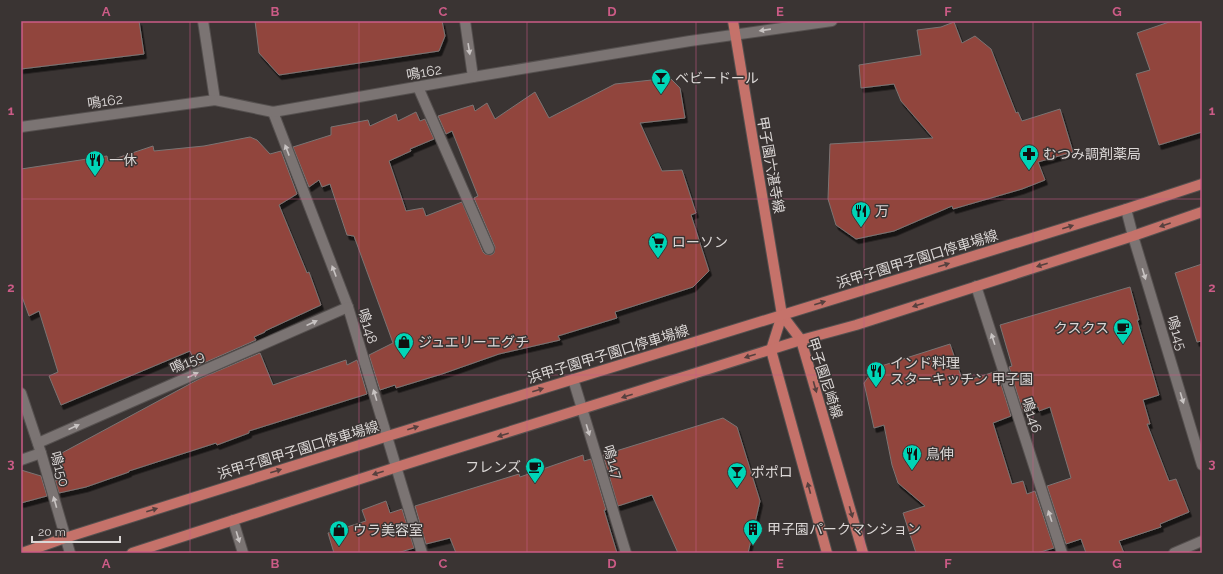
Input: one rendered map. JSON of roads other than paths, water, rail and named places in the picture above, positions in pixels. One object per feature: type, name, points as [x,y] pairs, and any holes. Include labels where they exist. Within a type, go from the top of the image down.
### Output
[{"type":"main road","name":"甲子園六湛寺線","points":[[733,21],[782,314]]},
{"type":"main road","name":"浜甲子園甲子園口停車場線","points":[[22,553],[388,436],[1126,209],[1202,184]]},
{"type":"main road","points":[[132,553],[397,467],[801,340],[856,325],[1133,236],[1202,212]]},
{"type":"main road","name":"甲子園尼崎線","points":[[782,314],[801,340],[863,553]]},
{"type":"main road","points":[[782,314],[771,350],[827,553]]},
{"type":"street","points":[[203,21],[215,100]]},
{"type":"street","points":[[465,21],[473,77]]},
{"type":"street","name":"鳴162","points":[[21,127],[215,100],[273,112],[473,77],[735,34],[832,21]]},
{"type":"street","points":[[418,87],[489,249]]},
{"type":"street","name":"鳴148","points":[[273,112],[348,307],[422,553]]},
{"type":"street","name":"鳴145","points":[[1126,209],[1202,465]]},
{"type":"street","name":"鳴146","points":[[976,286],[1062,553]]},
{"type":"street","name":"鳴159","points":[[38,443],[348,307]]},
{"type":"street","name":"鳴147","points":[[573,379],[626,553]]},
{"type":"street","name":"鳴150","points":[[21,394],[38,443],[70,553]]},
{"type":"street","points":[[21,460],[41,453]]},
{"type":"street","points":[[233,520],[243,553]]},
{"type":"street","points":[[1174,553],[1202,542]]},
{"type":"place","name":"ベビードール","points":[[661,95]]},
{"type":"place","name":"むつみ調剤薬局","points":[[1029,171]]},
{"type":"place","name":"一休","points":[[95,177]]},
{"type":"place","name":"万","points":[[861,228]]},
{"type":"place","name":"ローソン","points":[[658,259]]},
{"type":"place","name":"クスクス","points":[[1123,345]]},
{"type":"place","name":"ジュエリーエグチ","points":[[404,359]]},
{"type":"place","name":"インド料理 スターキッチン 甲子園","points":[[876,388]]},
{"type":"place","name":"鳥伸","points":[[912,471]]},
{"type":"place","name":"フレンズ","points":[[535,484]]},
{"type":"place","name":"ポポロ","points":[[737,489]]},
{"type":"place","name":"甲子園パークマンション","points":[[753,546]]},
{"type":"place","name":"ウラ美容室","points":[[339,547]]}]
